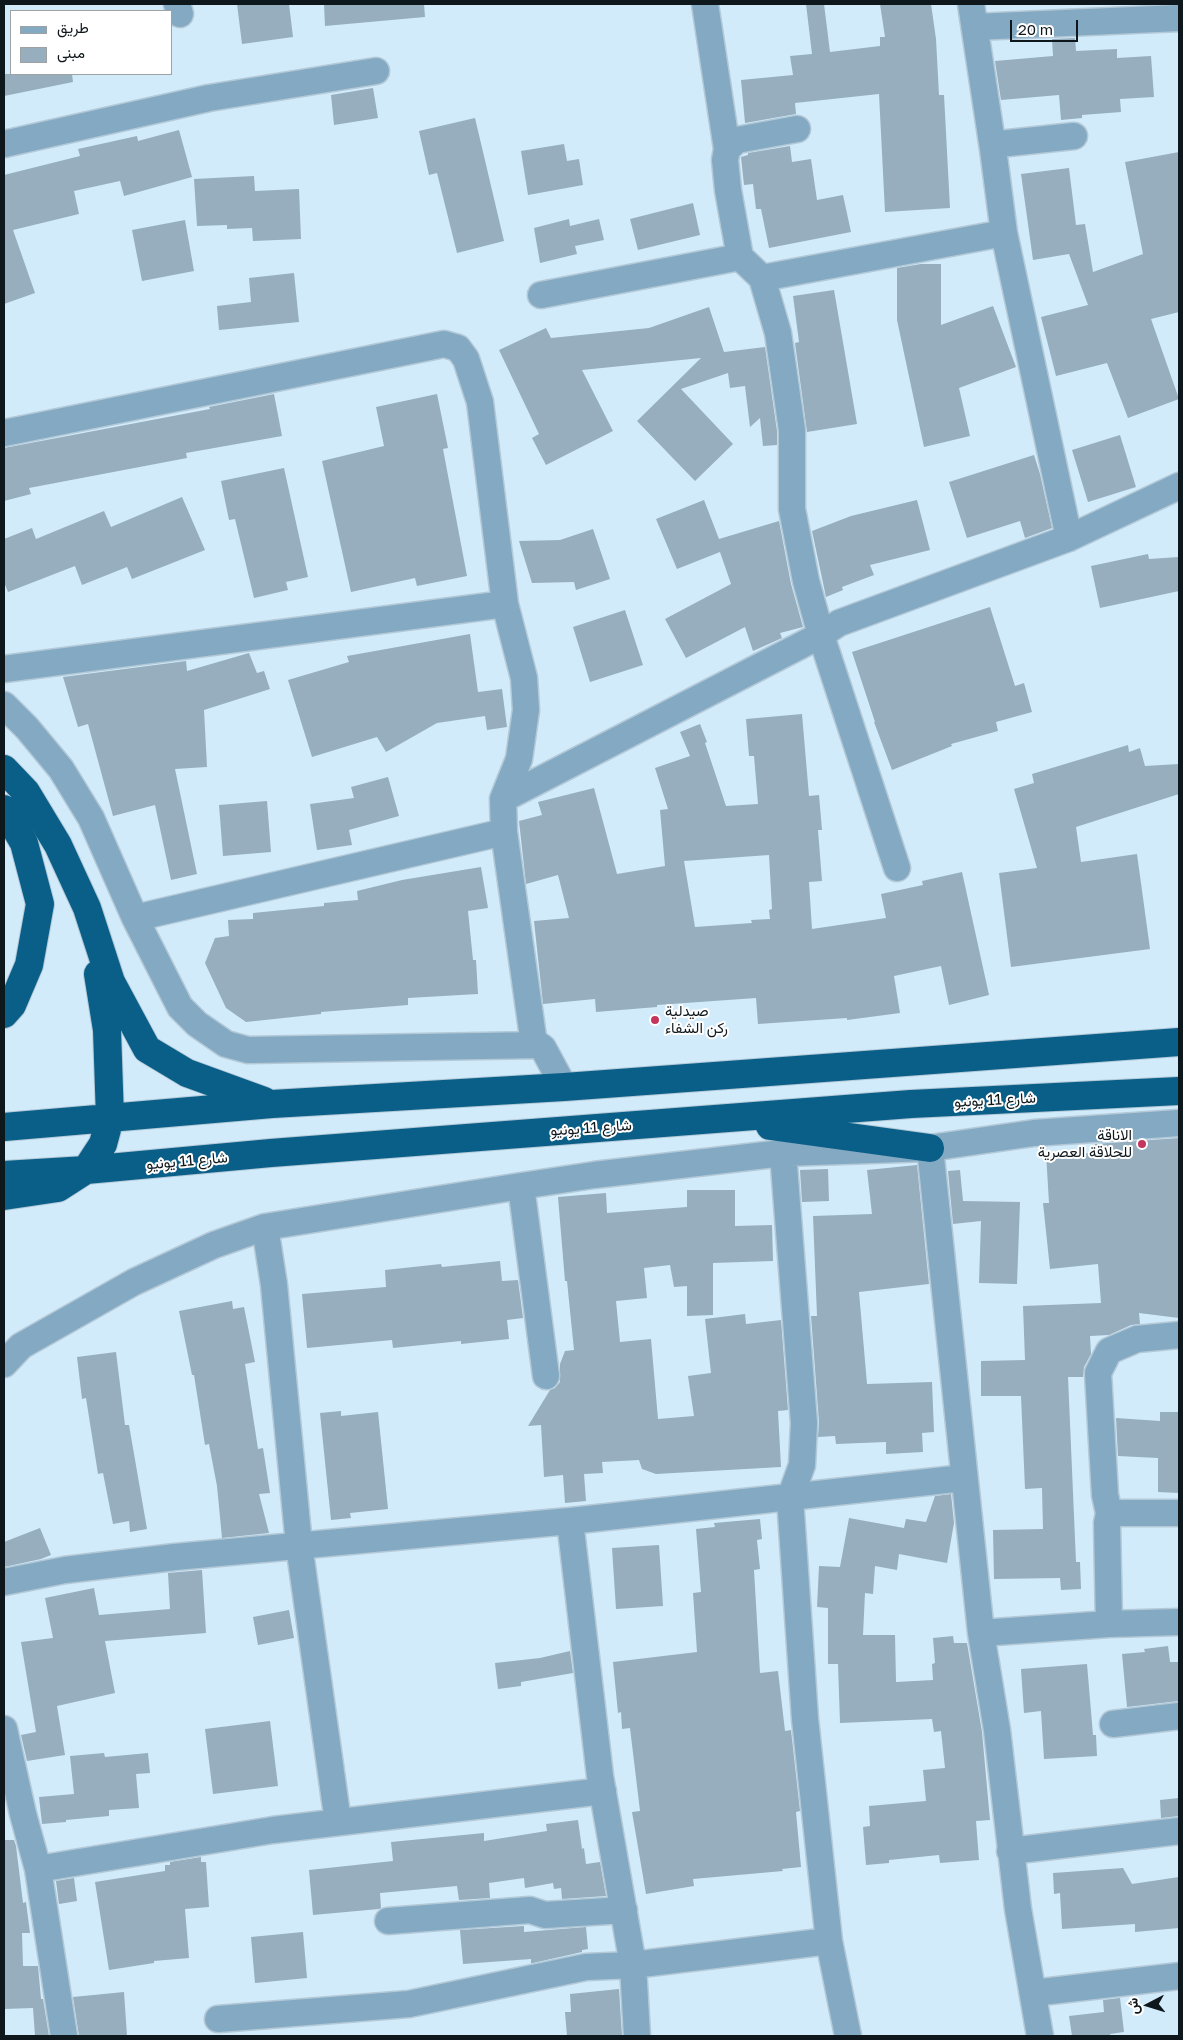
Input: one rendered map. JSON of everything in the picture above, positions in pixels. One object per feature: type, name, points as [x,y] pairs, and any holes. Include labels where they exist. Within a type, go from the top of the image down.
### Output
[{"type":"highway","points":[[4,769],[26,792],[58,845],[87,908],[111,982],[147,1049],[187,1073],[272,1104]]},
{"type":"highway","points":[[4,809],[24,843],[40,904],[29,965],[12,1005],[4,1014]]},
{"type":"highway","points":[[4,1196],[58,1188],[86,1170],[103,1144],[110,1118],[107,1030],[87,908]]},
{"type":"highway","points":[[4,1127],[272,1104],[564,1088],[1179,1042]]},
{"type":"highway","name":"شارع 11 يونيو","points":[[4,1175],[911,1104],[1179,1091]]},
{"type":"highway","points":[[716,1119],[930,1148]]},
{"type":"street","points":[[705,4],[727,149],[725,160],[728,190],[740,257],[762,278],[778,332],[792,430],[792,509],[806,581],[897,868]]},
{"type":"street","points":[[1069,538],[1004,233],[973,15],[1179,18]]},
{"type":"street","points":[[4,144],[209,98],[376,71]]},
{"type":"street","points":[[727,149],[737,140],[797,130]]},
{"type":"street","points":[[993,149],[1000,144],[1074,136]]},
{"type":"street","points":[[762,278],[1004,233]]},
{"type":"street","points":[[541,295],[740,257]]},
{"type":"street","points":[[4,430],[444,344],[458,348],[466,359],[480,402],[505,604],[524,678],[526,710],[519,759],[503,799],[504,832],[534,1044]]},
{"type":"street","points":[[503,799],[822,635],[839,624],[1069,538],[1179,486]]},
{"type":"street","points":[[4,669],[505,604]]},
{"type":"street","points":[[4,705],[27,728],[61,769],[91,818],[135,918],[180,1007],[197,1024],[226,1044],[248,1050],[534,1044],[543,1048],[564,1088]]},
{"type":"street","points":[[135,918],[504,832]]},
{"type":"street","points":[[4,1364],[21,1346],[134,1282],[214,1245],[265,1228],[594,1175],[783,1153],[930,1148],[1034,1133],[1179,1123]]},
{"type":"street","points":[[930,1148],[980,1633],[996,1730],[1018,1909],[1040,2036]]},
{"type":"street","points":[[783,1153],[804,1423],[802,1465],[790,1498],[805,1719],[829,1941],[848,2036]]},
{"type":"street","points":[[520,1186],[546,1376]]},
{"type":"street","points":[[265,1228],[274,1285],[299,1545],[338,1822]]},
{"type":"street","points":[[1110,1624],[1107,1523],[1110,1513],[1105,1495],[1098,1374],[1109,1351],[1138,1339],[1179,1335]]},
{"type":"street","points":[[4,1582],[65,1570],[175,1557],[570,1521],[964,1478]]},
{"type":"street","points":[[1110,1513],[1179,1514]]},
{"type":"street","points":[[570,1521],[603,1791],[633,1965],[638,2036]]},
{"type":"street","points":[[980,1633],[1110,1624],[1179,1622]]},
{"type":"street","points":[[1113,1724],[1179,1716]]},
{"type":"street","points":[[4,1729],[7,1755],[38,1869],[64,2036]]},
{"type":"street","points":[[38,1869],[273,1830],[603,1791]]},
{"type":"street","points":[[1010,1851],[1179,1831]]},
{"type":"street","points":[[388,1922],[530,1910],[545,1915],[624,1910]]},
{"type":"street","points":[[218,2019],[409,2004],[586,1967],[633,1965],[829,1941]]},
{"type":"street","points":[[1033,1993],[1179,1976]]},
{"type":"building","points":[[237,4],[289,4],[293,37],[242,44]]},
{"type":"building","points":[[324,4],[424,4],[425,17],[325,26]]},
{"type":"building","points":[[806,4],[824,4],[830,52],[880,46],[880,37],[885,37],[880,4],[931,4],[936,39],[939,95],[944,95],[950,208],[885,212],[879,94],[795,103],[796,114],[745,123],[741,80],[793,75],[790,56],[812,54]]},
{"type":"building","points":[[1075,38],[1076,51],[1117,49],[1117,58],[1151,56],[1154,97],[1120,99],[1121,112],[1082,115],[1082,118],[1061,120],[1059,95],[1001,100],[995,61],[1053,56],[1052,39]]},
{"type":"building","points":[[4,74],[72,75],[73,82],[4,96]]},
{"type":"building","points":[[373,88],[378,118],[334,125],[331,95]]},
{"type":"building","points":[[475,118],[504,241],[457,253],[437,173],[429,175],[419,131]]},
{"type":"building","points":[[179,130],[192,177],[124,196],[120,181],[74,191],[79,214],[13,230],[35,293],[4,304],[4,175],[80,156],[78,149],[137,136],[138,141]]},
{"type":"building","points":[[564,144],[567,161],[579,159],[583,185],[528,195],[521,151]]},
{"type":"building","points":[[790,146],[792,162],[811,159],[817,200],[843,195],[851,232],[769,248],[761,209],[756,209],[753,184],[744,185],[741,157],[748,155],[748,153]]},
{"type":"building","points":[[1179,152],[1179,312],[1151,319],[1179,399],[1128,418],[1107,363],[1056,376],[1041,317],[1088,305],[1069,254],[1033,260],[1021,174],[1069,168],[1076,225],[1085,224],[1093,272],[1143,254],[1125,162]]},
{"type":"building","points":[[254,176],[255,191],[299,189],[301,239],[253,241],[252,228],[227,229],[227,225],[197,226],[194,179]]},
{"type":"building","points":[[693,203],[700,235],[638,250],[630,219]]},
{"type":"building","points":[[569,219],[570,226],[599,219],[604,240],[575,246],[577,254],[540,263],[534,228]]},
{"type":"building","points":[[185,220],[194,271],[142,281],[132,230]]},
{"type":"building","points":[[921,264],[941,264],[941,325],[993,306],[1016,367],[959,388],[970,436],[924,447],[897,320],[897,268]]},
{"type":"building","points":[[294,273],[299,322],[219,330],[217,306],[251,302],[249,278]]},
{"type":"building","points":[[834,290],[857,424],[807,432],[795,343],[799,342],[793,296]]},
{"type":"building","points":[[709,307],[724,352],[765,347],[777,431],[777,445],[763,446],[760,418],[750,427],[745,386],[730,388],[728,373],[681,389],[733,444],[695,481],[637,421],[701,358],[582,370],[613,431],[546,465],[532,438],[539,434],[499,350],[546,328],[551,338],[649,328]]},
{"type":"building","points":[[274,394],[282,436],[186,453],[187,458],[29,488],[31,494],[4,501],[4,448],[210,409],[209,407]]},
{"type":"building","points":[[437,394],[448,448],[443,449],[467,576],[417,586],[415,578],[351,592],[322,461],[384,446],[376,407]]},
{"type":"building","points":[[1120,435],[1136,487],[1088,502],[1072,450]]},
{"type":"building","points":[[1034,455],[1052,528],[1025,538],[1020,521],[967,538],[949,482]]},
{"type":"building","points":[[284,468],[308,577],[286,582],[288,590],[254,598],[235,519],[229,520],[221,481]]},
{"type":"building","points":[[182,497],[205,550],[132,579],[127,567],[82,585],[75,566],[8,592],[4,582],[4,539],[32,528],[36,539],[104,511],[111,527]]},
{"type":"building","points":[[704,500],[719,539],[779,521],[791,584],[803,627],[780,633],[782,638],[753,651],[745,627],[686,658],[665,619],[731,584],[720,552],[677,569],[656,519]]},
{"type":"building","points":[[917,500],[930,550],[870,565],[874,575],[842,587],[843,590],[826,597],[812,531],[851,516]]},
{"type":"building","points":[[593,529],[610,579],[576,590],[574,582],[532,583],[519,541],[560,540]]},
{"type":"building","points":[[1148,554],[1149,559],[1179,557],[1179,591],[1100,608],[1091,566]]},
{"type":"building","points":[[990,607],[1015,686],[1024,683],[1032,712],[996,722],[998,731],[951,744],[952,746],[892,770],[874,722],[852,652]]},
{"type":"building","points":[[625,610],[643,665],[590,682],[573,627]]},
{"type":"building","points":[[470,634],[478,692],[502,689],[507,727],[487,730],[485,716],[437,723],[386,752],[377,737],[312,757],[288,680],[349,662],[347,656]]},
{"type":"building","points":[[249,653],[257,673],[264,671],[270,689],[204,710],[207,767],[175,769],[197,874],[171,880],[155,805],[113,816],[88,724],[78,727],[63,677],[186,661],[187,671]]},
{"type":"building","points":[[802,714],[809,796],[819,795],[822,830],[818,830],[822,881],[809,882],[812,929],[886,918],[881,894],[923,885],[922,881],[962,872],[989,995],[949,1005],[941,966],[894,976],[900,1013],[847,1020],[847,1018],[758,1024],[756,998],[657,1005],[657,1007],[596,1012],[595,999],[543,1004],[534,921],[569,918],[558,875],[526,884],[519,821],[542,815],[538,802],[594,788],[617,874],[665,866],[660,810],[668,809],[655,768],[690,756],[680,732],[700,724],[726,806],[758,804],[754,756],[749,756],[746,719]],"holes":[[[769,855],[772,909],[769,910],[770,919],[751,920],[752,923],[695,927],[684,861]]]},
{"type":"building","points":[[1128,745],[1129,752],[1140,748],[1145,766],[1179,764],[1179,794],[1076,827],[1081,862],[1137,854],[1150,949],[1011,967],[999,873],[1037,868],[1014,789],[1034,783],[1032,774]]},
{"type":"building","points":[[388,777],[399,816],[349,830],[352,845],[317,850],[310,804],[354,798],[351,787]]},
{"type":"building","points":[[267,801],[271,852],[223,856],[219,805]]},
{"type":"building","points":[[481,867],[488,908],[468,911],[473,960],[476,960],[478,994],[408,998],[408,1005],[321,1012],[321,1014],[246,1022],[226,1008],[205,963],[215,938],[229,936],[228,920],[253,919],[253,913],[324,906],[324,903],[358,900],[357,891],[402,880]]},
{"type":"building","points":[[1179,1138],[1179,1318],[1139,1313],[1140,1324],[1131,1325],[1109,1335],[1090,1336],[1091,1354],[1084,1367],[1083,1377],[1068,1377],[1076,1562],[1080,1562],[1081,1589],[1061,1590],[1060,1578],[994,1579],[993,1530],[1043,1529],[1042,1488],[1025,1489],[1021,1396],[981,1396],[981,1361],[1025,1360],[1023,1306],[1101,1303],[1098,1264],[1050,1269],[1043,1203],[1049,1203],[1046,1153],[1095,1153],[1095,1144]]},
{"type":"building","points":[[917,1165],[929,1284],[859,1292],[867,1384],[932,1382],[934,1432],[922,1433],[923,1452],[886,1454],[886,1442],[836,1444],[835,1436],[818,1437],[819,1422],[811,1316],[817,1316],[813,1216],[872,1214],[867,1170]]},
{"type":"building","points":[[828,1169],[829,1201],[802,1202],[800,1170]]},
{"type":"building","points":[[960,1170],[963,1201],[1020,1202],[1017,1284],[979,1283],[981,1221],[953,1224],[948,1171]]},
{"type":"building","points":[[687,1190],[735,1190],[735,1226],[772,1225],[773,1261],[713,1263],[713,1315],[687,1316],[687,1286],[674,1287],[670,1265],[644,1268],[647,1298],[616,1301],[620,1342],[651,1339],[658,1419],[694,1416],[688,1376],[711,1373],[705,1319],[745,1314],[746,1324],[781,1320],[788,1410],[778,1411],[781,1467],[656,1474],[642,1469],[639,1460],[602,1462],[603,1473],[584,1474],[586,1501],[565,1503],[563,1475],[544,1477],[541,1425],[528,1426],[550,1390],[555,1388],[560,1382],[560,1364],[565,1351],[574,1350],[567,1281],[565,1281],[558,1197],[606,1193],[607,1213],[687,1207]]},
{"type":"building","points":[[500,1261],[502,1281],[518,1280],[523,1318],[507,1320],[509,1339],[461,1344],[461,1341],[393,1348],[392,1340],[307,1348],[302,1294],[386,1287],[385,1270],[441,1264],[442,1267]]},
{"type":"building","points":[[232,1301],[233,1309],[244,1307],[255,1362],[245,1364],[258,1449],[263,1448],[270,1493],[259,1494],[269,1533],[222,1538],[217,1486],[209,1444],[205,1445],[194,1375],[192,1375],[179,1311]]},
{"type":"building","points":[[116,1352],[125,1425],[129,1425],[147,1529],[130,1532],[129,1521],[113,1524],[103,1473],[98,1474],[86,1398],[82,1399],[77,1357]]},
{"type":"building","points":[[341,1411],[341,1416],[378,1412],[388,1509],[350,1513],[351,1518],[331,1520],[320,1413]]},
{"type":"building","points":[[1160,1412],[1179,1412],[1179,1493],[1158,1492],[1158,1458],[1118,1456],[1116,1418],[1160,1421]]},
{"type":"building","points":[[951,1494],[954,1523],[947,1563],[899,1554],[897,1570],[875,1566],[873,1594],[865,1593],[863,1635],[895,1635],[896,1682],[933,1680],[932,1664],[935,1663],[933,1638],[953,1636],[954,1643],[967,1643],[982,1732],[990,1820],[976,1821],[979,1860],[940,1863],[939,1855],[889,1860],[889,1863],[866,1865],[863,1827],[870,1826],[869,1806],[926,1801],[923,1770],[945,1768],[941,1731],[934,1732],[932,1719],[840,1723],[838,1664],[828,1664],[828,1608],[817,1607],[819,1566],[840,1567],[849,1518],[904,1528],[906,1519],[926,1522],[935,1496]]},
{"type":"building","points":[[760,1519],[762,1539],[757,1540],[760,1569],[754,1570],[760,1673],[778,1671],[785,1731],[791,1730],[800,1811],[796,1812],[801,1867],[782,1869],[783,1871],[693,1879],[694,1886],[646,1894],[632,1812],[640,1811],[630,1728],[622,1729],[621,1712],[618,1713],[613,1662],[697,1652],[693,1593],[701,1592],[696,1529],[715,1527],[714,1523]]},
{"type":"building","points":[[40,1528],[51,1555],[4,1567],[4,1542]]},
{"type":"building","points":[[659,1545],[663,1606],[616,1609],[612,1548]]},
{"type":"building","points":[[202,1570],[206,1633],[105,1641],[115,1693],[57,1706],[65,1755],[27,1761],[21,1735],[36,1732],[21,1642],[53,1638],[45,1598],[94,1588],[99,1615],[170,1609],[168,1573]]},
{"type":"building","points":[[289,1610],[294,1638],[258,1645],[253,1617]]},
{"type":"building","points":[[1168,1646],[1170,1662],[1179,1662],[1179,1701],[1127,1707],[1122,1654],[1145,1652],[1144,1649]]},
{"type":"building","points":[[570,1651],[573,1673],[521,1682],[521,1686],[498,1689],[495,1663],[540,1658]]},
{"type":"building","points":[[1087,1664],[1093,1735],[1096,1735],[1097,1756],[1044,1759],[1041,1711],[1024,1713],[1021,1669]]},
{"type":"building","points":[[270,1721],[278,1786],[213,1794],[205,1729]]},
{"type":"building","points":[[104,1753],[105,1757],[148,1753],[150,1773],[136,1774],[139,1808],[109,1810],[109,1816],[42,1824],[39,1797],[74,1794],[70,1756]]},
{"type":"building","points":[[1179,1798],[1179,1816],[1161,1818],[1160,1800]]},
{"type":"building","points":[[578,1820],[586,1864],[600,1862],[606,1896],[562,1899],[561,1888],[554,1889],[553,1883],[525,1888],[524,1878],[489,1883],[490,1898],[459,1900],[457,1886],[380,1893],[381,1908],[379,1909],[313,1915],[309,1870],[393,1861],[391,1842],[484,1833],[484,1841],[547,1831],[546,1824]]},
{"type":"building","points":[[4,1840],[14,1840],[16,1846],[23,1903],[26,1902],[30,1933],[22,1933],[23,1966],[38,1966],[41,1999],[43,1999],[49,2036],[35,2036],[33,2008],[4,2009]]},
{"type":"building","points":[[201,1857],[201,1862],[206,1862],[209,1907],[185,1909],[189,1958],[154,1961],[154,1963],[109,1970],[95,1882],[165,1871],[165,1865],[170,1865],[170,1862]]},
{"type":"building","points":[[1123,1868],[1132,1884],[1179,1877],[1179,1928],[1135,1932],[1135,1924],[1062,1929],[1060,1893],[1054,1894],[1053,1873]]},
{"type":"building","points":[[74,1878],[77,1901],[59,1904],[56,1881]]},
{"type":"building","points":[[524,1926],[524,1932],[586,1927],[588,1949],[533,1963],[531,1963],[531,1959],[463,1964],[460,1930]]},
{"type":"building","points":[[303,1932],[307,1978],[255,1983],[251,1937]]},
{"type":"building","points":[[619,1989],[622,2036],[567,2036],[565,2012],[571,2012],[570,1994]]},
{"type":"building","points":[[124,1992],[127,2036],[79,2036],[73,1997]]},
{"type":"building","points":[[1120,1998],[1124,2032],[1110,2034],[1111,2036],[1072,2036],[1069,2016],[1104,2012],[1103,2000]]},
{"type":"place","name":"صيدلية ركن الشفاء","points":[[655,1020]]},
{"type":"place","name":"الاناقة للحلاقة العصرية","points":[[1142,1144]]}]
